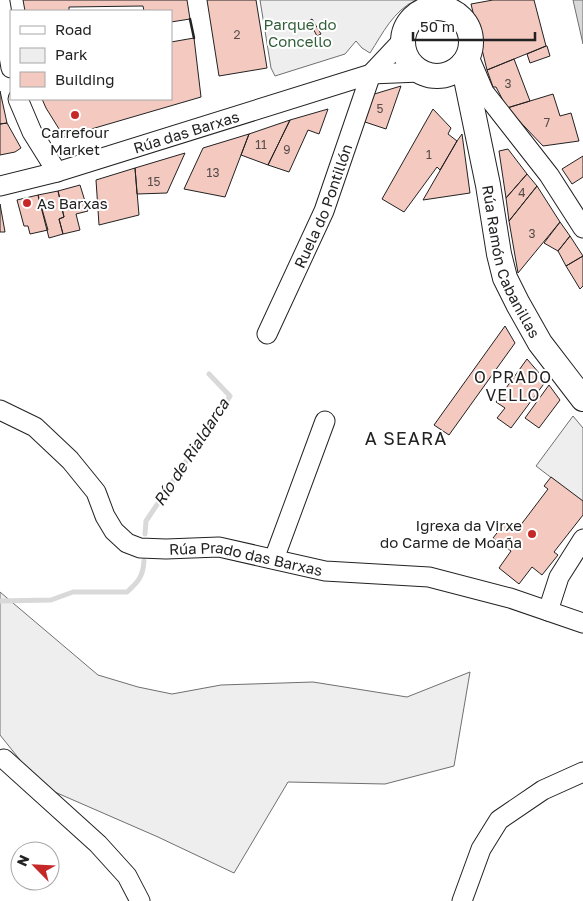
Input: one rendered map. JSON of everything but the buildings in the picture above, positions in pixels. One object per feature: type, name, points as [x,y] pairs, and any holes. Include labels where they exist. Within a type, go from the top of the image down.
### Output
[{"type":"main road","points":[[426,74],[441,76],[456,70],[465,60],[470,47],[471,38],[464,22],[448,6],[428,9],[413,17],[404,32],[403,50],[406,59],[412,66],[426,74],[471,108]]},
{"type":"main road","name":"Rúa Ramón Cabanillas","points":[[465,60],[471,108],[488,185],[499,254],[505,278],[540,344],[583,399]]},
{"type":"street","points":[[0,2],[4,49],[10,65]]},
{"type":"street","points":[[372,74],[402,41]]},
{"type":"street","points":[[465,60],[484,92],[549,175],[583,228]]},
{"type":"street","name":"Rúa das Barxas","points":[[0,186],[57,172],[372,74],[426,74]]},
{"type":"street","name":"Ruela do Pontillón","points":[[267,334],[324,212],[372,74]]},
{"type":"street","points":[[18,100],[32,132],[57,172]]},
{"type":"street","name":"Rúa Prado das Barxas","points":[[0,410],[35,427],[70,460],[96,492],[105,516],[114,531],[128,543],[140,548],[219,547],[325,571],[430,577],[510,598],[583,623]]},
{"type":"street","points":[[274,559],[325,422]]},
{"type":"street","points":[[548,611],[559,577],[583,540]]},
{"type":"street","points":[[4,759],[98,844],[127,876],[140,901]]},
{"type":"street","points":[[462,901],[481,849],[499,820],[543,790],[583,772]]},
{"type":"green space","name":"Parque do Concello","points":[[260,0],[416,0],[395,16],[370,53],[356,41],[345,54],[275,76],[271,68]]},
{"type":"green space","points":[[573,416],[583,428],[583,502],[536,466]]},
{"type":"green space","points":[[0,592],[98,675],[138,687],[172,694],[221,685],[313,682],[407,697],[470,672],[454,766],[385,784],[288,782],[234,873],[158,837],[41,786],[0,735]]},
{"type":"shaded area","points":[[573,0],[583,0],[583,44]]},
{"type":"waterway","name":"Río de Rialdarca","points":[[145,534],[146,521],[230,396],[209,374]]},
{"type":"waterway","name":"Río de Rialdarca","points":[[0,601],[51,600],[73,592],[127,592],[139,579],[144,561]]},
{"type":"wall","points":[[190,19],[194,38]]},
{"type":"place","name":"Carrefour Market","points":[[75,115]]},
{"type":"place","name":"As Barxas","points":[[27,203]]},
{"type":"place","name":"Igrexa da Virxe do Carme de Moaña","points":[[532,534]]},
{"type":"district","name":"O PRADO VELLO","points":[[513,386]]},
{"type":"district","name":"A SEARA","points":[[406,438]]}]
